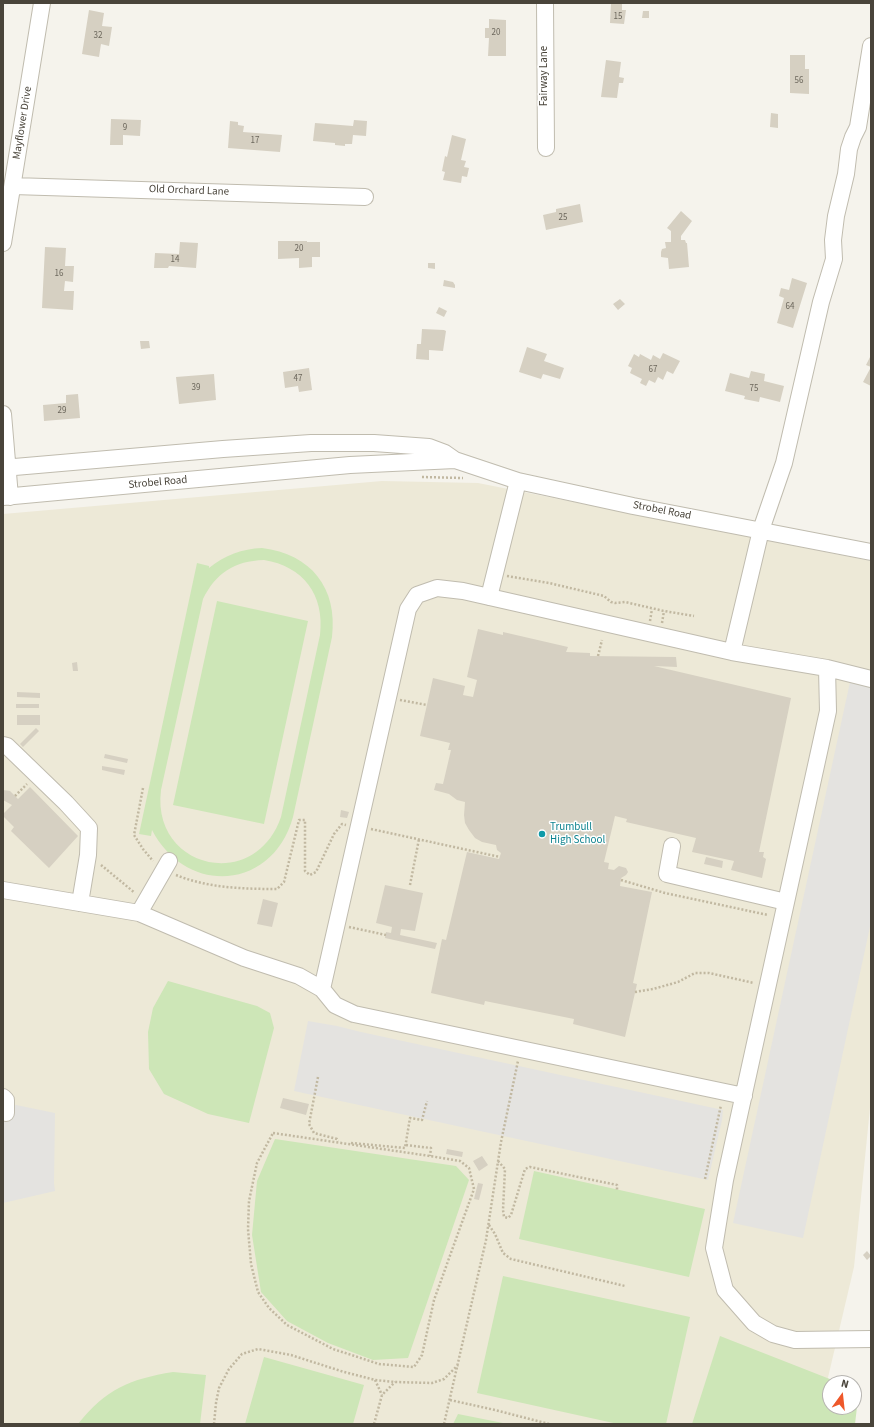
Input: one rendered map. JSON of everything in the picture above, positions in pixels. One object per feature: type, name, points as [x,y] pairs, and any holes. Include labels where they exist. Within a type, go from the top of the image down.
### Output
[{"type":"street","name":"Mayflower Drive","points":[[3,243],[42,3]]},
{"type":"street","name":"Fairway Lane","points":[[545,3],[546,148]]},
{"type":"street","points":[[732,652],[761,530],[784,463],[821,302],[834,259],[833,240],[836,216],[846,174],[849,149],[858,127],[871,46]]},
{"type":"street","name":"Old Orchard Lane","points":[[13,186],[365,197]]},
{"type":"street","points":[[3,414],[6,497]]},
{"type":"street","points":[[311,443],[313,468]]},
{"type":"street","name":"Strobel Road","points":[[5,468],[311,443],[374,443],[429,447],[445,453],[455,460],[518,481],[636,506],[871,552]]},
{"type":"street","name":"Strobel Road","points":[[6,497],[313,468],[455,460]]},
{"type":"street","points":[[489,597],[518,481]]},
{"type":"street","points":[[322,989],[408,609],[417,595],[437,588],[463,591],[732,652],[827,668],[871,679]]},
{"type":"street","points":[[827,668],[828,711],[725,1180],[714,1248],[725,1290],[754,1323],[773,1334],[795,1340],[871,1339]]},
{"type":"street","points":[[3,745],[7,746],[66,803],[89,828],[88,855],[80,903]]},
{"type":"street","points":[[672,846],[668,874],[786,902]]},
{"type":"street","points":[[139,913],[166,865]]},
{"type":"street","points":[[3,890],[139,913],[244,958],[299,976],[322,989],[335,1005],[354,1014],[744,1096]]},
{"type":"street","points":[[3,1097],[6,1100],[6,1113]]},
{"type":"path","points":[[419,477],[464,478]]},
{"type":"path","points":[[495,573],[604,596],[611,602],[615,603],[625,602],[664,612],[694,616]]},
{"type":"path","points":[[597,639],[608,641]]},
{"type":"path","points":[[598,656],[602,640]]},
{"type":"path","points":[[396,699],[427,705]]},
{"type":"path","points":[[143,788],[134,835],[143,849],[159,867],[166,865],[179,876],[213,886],[248,889],[277,889],[284,882],[299,820],[305,820],[305,871],[310,874],[316,872],[334,834],[342,824],[500,857]]},
{"type":"path","points":[[410,885],[419,839]]},
{"type":"path","points":[[621,880],[665,893],[768,915],[769,921]]},
{"type":"path","points":[[345,933],[348,921]]},
{"type":"path","points":[[347,926],[386,935]]},
{"type":"path","points":[[635,992],[653,990],[678,982],[695,973],[709,973],[756,983]]},
{"type":"path","points":[[754,990],[757,978]]},
{"type":"path","points":[[444,1424],[486,1240],[505,1119],[520,1048]]},
{"type":"path","points":[[318,1077],[309,1124],[314,1133],[337,1138],[337,1141],[403,1148],[405,1148],[406,1145],[431,1148],[430,1156]]},
{"type":"path","points":[[705,1179],[724,1092]]},
{"type":"path","points":[[406,1145],[410,1118],[422,1120],[427,1101]]},
{"type":"path","points":[[273,1133],[430,1156],[460,1161],[469,1168],[474,1189],[434,1300],[422,1355],[414,1367],[379,1364],[333,1349],[287,1325],[269,1308],[258,1292],[251,1264],[248,1236],[249,1201],[257,1163],[273,1133]]},
{"type":"path","points":[[498,1161],[505,1170],[503,1210],[504,1217],[508,1218],[511,1215],[525,1169],[530,1167],[617,1185],[617,1190]]},
{"type":"path","points":[[488,1224],[495,1234],[503,1253],[510,1259],[625,1286]]},
{"type":"path","points":[[214,1424],[219,1388],[229,1370],[242,1354],[258,1349],[291,1355],[375,1380],[395,1382],[432,1383],[444,1379],[458,1364]]},
{"type":"path","points":[[375,1380],[382,1395]]},
{"type":"path","points":[[374,1424],[382,1395],[395,1382]]},
{"type":"path","points":[[450,1400],[549,1424]]},
{"type":"shaded area","points":[[382,481],[478,483],[871,561],[871,1098],[854,1267],[829,1375],[822,1375],[822,1403],[818,1420],[815,1424],[3,1424],[3,514]]},
{"type":"shaded area","points":[[871,672],[871,922],[803,1238],[733,1223],[850,682]]},
{"type":"shaded area","points":[[308,1021],[723,1110],[708,1180],[294,1091]]},
{"type":"shaded area","points":[[16,1105],[55,1113],[55,1191],[3,1203],[3,1108]]},
{"type":"green space","points":[[262,548],[279,552],[294,558],[307,566],[318,576],[330,603],[333,619],[332,637],[293,817],[283,841],[267,859],[249,871],[228,876],[207,875],[186,866],[167,852],[152,830],[151,836],[139,834],[197,563],[209,566],[209,568],[228,556],[241,551]],"holes":[[[264,560],[278,563],[300,576],[308,585],[315,595],[321,621],[320,635],[281,817],[268,841],[250,856],[229,863],[208,862],[188,853],[172,838],[162,817],[161,790],[203,599],[220,575],[235,566],[253,561]]]},
{"type":"green space","points":[[217,601],[308,621],[264,824],[173,805]]},
{"type":"green space","points":[[168,981],[257,1006],[270,1013],[274,1028],[249,1123],[208,1114],[164,1094],[149,1069],[148,1032],[153,1008]]},
{"type":"green space","points":[[275,1139],[456,1166],[469,1180],[408,1358],[373,1360],[328,1343],[287,1321],[261,1292],[252,1235],[257,1181]]},
{"type":"green space","points":[[534,1171],[705,1209],[689,1277],[519,1239]]},
{"type":"green space","points":[[503,1276],[690,1317],[666,1424],[618,1424],[477,1393]]},
{"type":"green space","points":[[720,1336],[822,1376],[822,1415],[856,1415],[855,1424],[692,1424]]},
{"type":"green space","points":[[264,1357],[364,1385],[353,1424],[245,1424]]},
{"type":"green space","points":[[173,1372],[206,1375],[200,1424],[78,1424],[88,1412],[109,1394],[131,1382]]},
{"type":"green space","points":[[458,1414],[508,1424],[453,1424]]},
{"type":"building","points":[[611,3],[622,3],[622,10],[626,10],[624,24],[610,23]]},
{"type":"building","points":[[89,10],[104,13],[102,26],[112,27],[109,46],[101,44],[99,57],[82,54]]},
{"type":"building","points":[[643,11],[649,11],[649,18],[642,18]]},
{"type":"building","points":[[489,19],[506,20],[506,56],[488,56],[489,38],[485,38],[485,28],[489,28]]},
{"type":"building","points":[[790,55],[805,55],[805,69],[809,69],[809,94],[790,93]]},
{"type":"building","points":[[606,60],[621,62],[619,77],[624,78],[623,83],[619,83],[617,98],[601,97]]},
{"type":"building","points":[[771,113],[778,114],[778,128],[770,127]]},
{"type":"building","points":[[111,119],[141,120],[140,136],[123,135],[123,145],[110,145]]},
{"type":"building","points":[[354,120],[367,121],[366,136],[353,135],[352,144],[345,144],[345,146],[335,145],[335,143],[313,141],[315,123],[353,126]]},
{"type":"building","points":[[230,121],[238,122],[238,125],[244,126],[243,132],[282,135],[280,152],[228,148]]},
{"type":"building","points":[[452,135],[466,139],[461,160],[466,161],[464,167],[469,168],[467,177],[462,176],[461,183],[443,180],[445,172],[442,171],[445,156],[447,157]]},
{"type":"building","points":[[580,204],[583,222],[546,230],[543,215],[556,212],[556,209]]},
{"type":"building","points":[[681,211],[692,221],[681,236],[681,240],[685,240],[687,243],[689,267],[669,269],[668,258],[661,257],[661,252],[662,249],[666,248],[665,242],[671,242],[671,231],[667,228]]},
{"type":"building","points":[[278,241],[320,242],[320,257],[312,257],[312,267],[299,268],[299,258],[278,259]]},
{"type":"building","points":[[180,242],[198,243],[196,268],[169,266],[168,268],[154,268],[155,253],[179,254]]},
{"type":"building","points":[[45,247],[66,248],[65,266],[74,266],[73,282],[65,281],[64,291],[74,291],[73,310],[42,308]]},
{"type":"building","points":[[428,263],[435,263],[435,269],[428,268]]},
{"type":"building","points":[[792,278],[807,283],[793,328],[777,323],[784,298],[779,296],[781,288],[789,290]]},
{"type":"building","points":[[444,280],[453,282],[455,288],[443,286]]},
{"type":"building","points":[[620,299],[625,304],[618,310],[613,304]]},
{"type":"building","points":[[439,307],[447,311],[444,317],[436,313]]},
{"type":"building","points":[[422,329],[446,331],[443,351],[429,350],[429,360],[416,359],[417,344],[421,344]]},
{"type":"building","points":[[140,341],[149,341],[150,348],[141,349]]},
{"type":"building","points":[[527,347],[547,354],[544,361],[564,368],[560,379],[543,374],[541,379],[519,372]]},
{"type":"building","points":[[663,353],[680,361],[673,374],[667,371],[663,380],[658,377],[655,383],[649,380],[646,386],[640,383],[642,379],[630,373],[632,368],[628,366],[634,354],[639,357],[640,354],[651,360],[653,355],[660,359]]},
{"type":"building","points":[[871,355],[871,367],[866,365]]},
{"type":"building","points":[[871,367],[871,386],[863,382]]},
{"type":"building","points":[[309,368],[312,390],[299,392],[298,386],[285,388],[283,372]]},
{"type":"building","points":[[751,371],[765,374],[764,381],[784,386],[780,402],[760,397],[759,402],[744,399],[745,396],[725,391],[730,373],[749,378]]},
{"type":"building","points":[[214,374],[216,400],[179,404],[176,377]]},
{"type":"building","points":[[78,394],[80,418],[44,421],[43,405],[66,403],[66,395]]},
{"type":"building","name":"Trumbull High School","points":[[478,629],[503,635],[503,632],[568,647],[566,652],[590,653],[590,656],[676,657],[677,667],[654,666],[791,698],[759,852],[764,852],[763,857],[766,859],[762,878],[731,870],[734,861],[692,852],[696,838],[626,822],[627,819],[615,816],[604,862],[609,863],[608,869],[614,870],[619,866],[626,868],[628,872],[621,878],[620,886],[652,892],[633,983],[637,984],[625,1037],[573,1024],[574,1019],[485,1001],[484,1005],[431,993],[442,939],[446,940],[467,852],[499,859],[501,853],[497,850],[496,845],[482,842],[475,838],[469,830],[465,823],[465,802],[457,800],[449,794],[434,790],[436,783],[443,784],[451,750],[448,750],[450,743],[420,736],[433,678],[465,686],[463,695],[473,697],[477,680],[467,677]]},
{"type":"building","points":[[77,662],[78,671],[73,671],[72,663]]},
{"type":"building","points":[[17,692],[40,693],[40,698],[17,697]]},
{"type":"building","points":[[16,704],[39,704],[39,708],[16,708]]},
{"type":"building","points":[[17,715],[40,715],[40,725],[17,725]]},
{"type":"building","points":[[36,728],[39,731],[23,747],[20,744]]},
{"type":"building","points":[[105,754],[128,759],[127,763],[104,758]]},
{"type":"building","points":[[102,766],[125,770],[124,775],[102,770]]},
{"type":"building","points":[[30,787],[78,836],[49,868],[11,831],[14,827],[3,816],[3,814],[12,805],[3,800],[3,790],[10,791],[18,799]]},
{"type":"building","points":[[341,810],[349,812],[347,818],[340,817]]},
{"type":"building","points":[[706,857],[723,861],[722,868],[704,864]]},
{"type":"building","points":[[385,885],[423,893],[415,931],[401,929],[400,935],[437,943],[435,949],[385,938],[386,932],[391,933],[392,927],[376,923]]},
{"type":"building","points":[[263,899],[278,903],[272,927],[257,924]]},
{"type":"building","points":[[283,1098],[309,1104],[306,1115],[280,1108]]},
{"type":"building","points":[[447,1149],[463,1152],[462,1157],[446,1154]]},
{"type":"building","points":[[482,1156],[488,1165],[479,1171],[473,1161]]},
{"type":"building","points":[[478,1183],[483,1184],[479,1200],[474,1199]]},
{"type":"building","points":[[867,1251],[871,1256],[867,1260],[863,1255]]},
{"type":"place","name":"Trumbull High School","points":[[542,834]]}]
